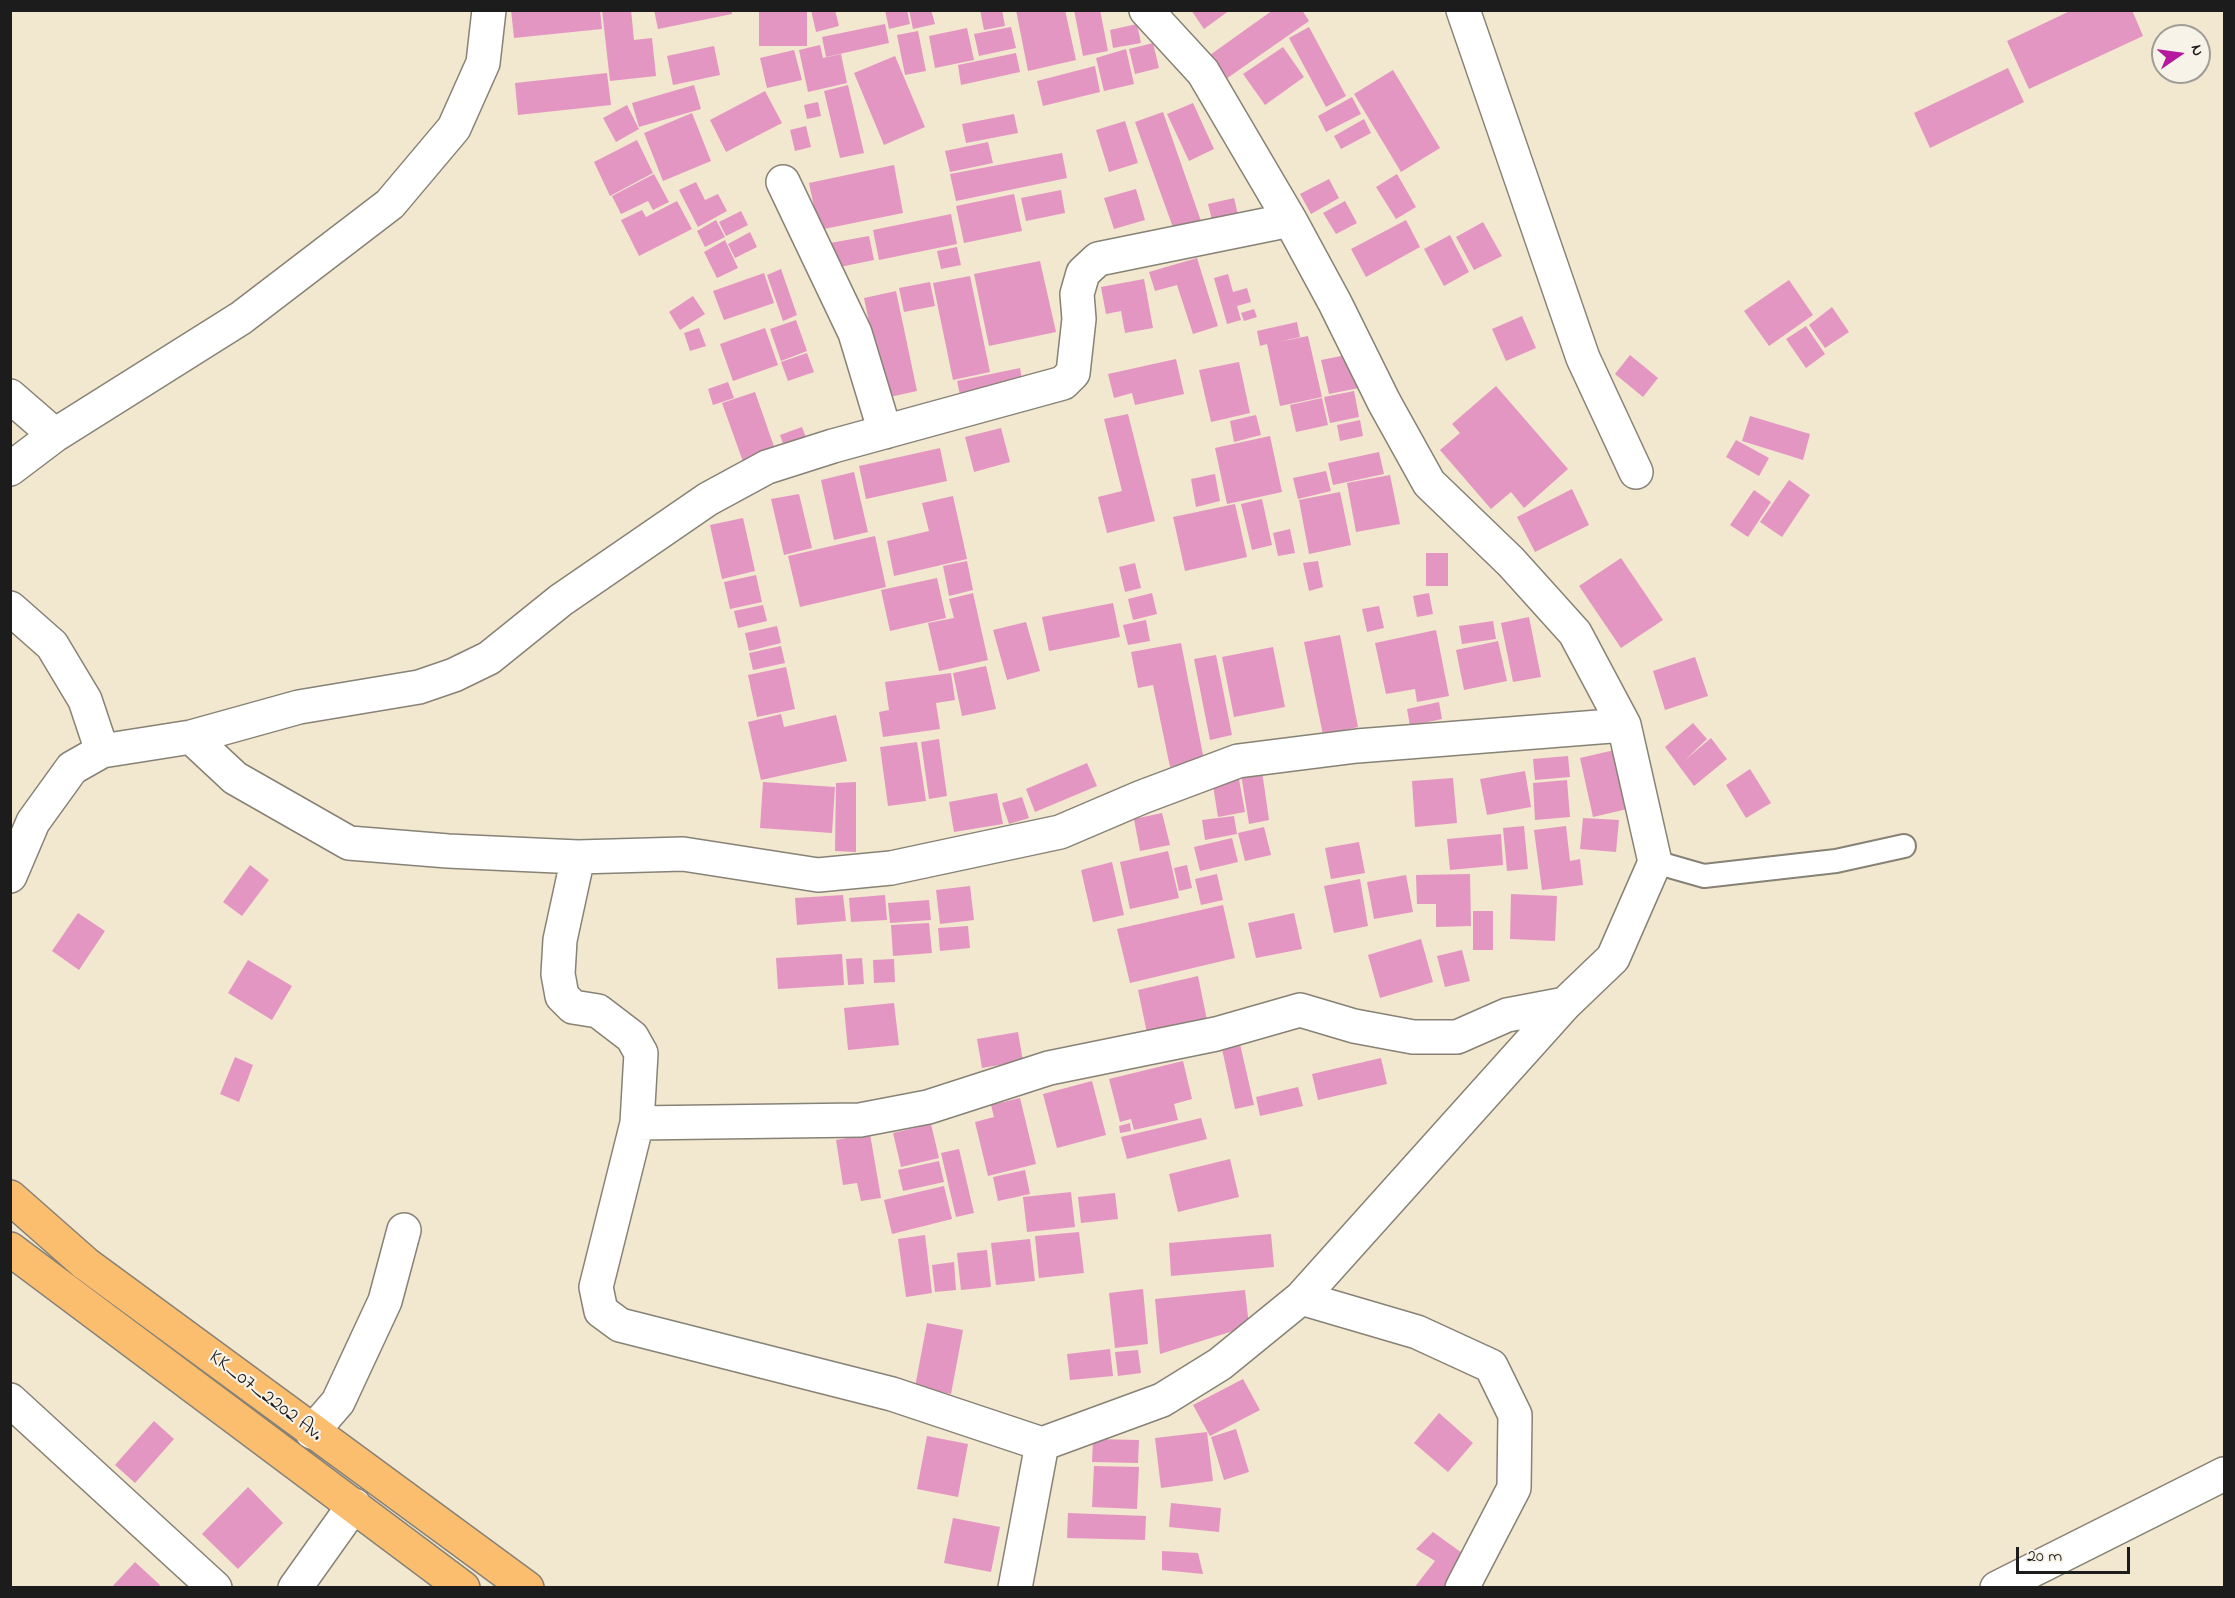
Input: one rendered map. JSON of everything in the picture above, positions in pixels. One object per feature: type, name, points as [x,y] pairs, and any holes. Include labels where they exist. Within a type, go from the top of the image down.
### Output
[{"type":"main road","name":"KK_07_2202 Av.","points":[[10,1197],[86,1264],[312,1432],[527,1587]]},
{"type":"main road","points":[[10,1249],[463,1587]]},
{"type":"street","points":[[578,857],[560,940],[558,974],[562,996],[573,1007],[598,1011],[632,1037],[640,1053],[637,1123],[596,1287],[601,1311],[620,1325],[892,1394],[1042,1444],[1162,1400],[1220,1364],[1301,1298],[1565,1004],[1613,958],[1655,862],[1624,725],[1575,633],[1511,562],[1429,483],[1384,402],[1335,303],[1290,220],[1203,72],[1146,10]]},
{"type":"street","points":[[1463,10],[1583,358],[1636,472]]},
{"type":"street","points":[[10,469],[55,435],[241,318],[390,204],[454,128],[483,63],[487,11]]},
{"type":"street","points":[[783,182],[855,333],[885,432]]},
{"type":"street","points":[[10,876],[33,822],[72,768],[102,751],[191,737],[299,707],[419,687],[454,675],[489,658],[561,600],[708,499],[767,467],[1064,383],[1074,373],[1079,319],[1077,294],[1083,273],[1098,259],[1290,220]]},
{"type":"street","points":[[10,396],[55,435]]},
{"type":"street","points":[[10,608],[52,645],[85,700],[102,751]]},
{"type":"street","points":[[191,737],[236,778],[349,843],[448,851],[578,857],[683,854],[818,875],[891,868],[1060,832],[1142,797],[1238,761],[1357,746],[1624,725]]},
{"type":"street","points":[[637,1123],[860,1120],[928,1107],[1048,1068],[1216,1034],[1300,1010],[1354,1026],[1413,1037],[1456,1037],[1507,1015],[1565,1004]]},
{"type":"street","points":[[312,1432],[338,1402],[386,1301],[404,1230]]},
{"type":"street","points":[[1301,1298],[1416,1332],[1491,1366],[1515,1415],[1514,1488],[1462,1587]]},
{"type":"street","points":[[10,1400],[214,1587]]},
{"type":"street","points":[[1015,1587],[1042,1444]]},
{"type":"street","points":[[1997,1587],[2224,1474]]},
{"type":"street","points":[[295,1587],[354,1505]]},
{"type":"lane","points":[[1655,862],[1704,876],[1836,861],[1904,846]]},
{"type":"building","points":[[511,10],[600,10],[602,29],[514,38]]},
{"type":"building","points":[[602,10],[631,10],[634,40],[652,38],[656,76],[610,81]]},
{"type":"building","points":[[654,10],[732,10],[732,14],[658,29]]},
{"type":"building","points":[[759,10],[807,10],[807,46],[759,46]]},
{"type":"building","points":[[811,10],[835,10],[839,26],[816,32]]},
{"type":"building","points":[[885,10],[907,10],[910,24],[889,29]]},
{"type":"building","points":[[909,10],[931,10],[935,24],[913,29]]},
{"type":"building","points":[[980,10],[1002,10],[1005,26],[984,30]]},
{"type":"building","points":[[1016,10],[1065,10],[1076,60],[1028,71]]},
{"type":"building","points":[[1074,10],[1100,10],[1108,51],[1083,56]]},
{"type":"building","points":[[1191,10],[1230,10],[1204,29]]},
{"type":"building","points":[[1273,10],[1302,10],[1309,21],[1226,79],[1210,55]]},
{"type":"building","points":[[2072,10],[2132,10],[2143,36],[2029,89],[2007,41]]},
{"type":"building","points":[[885,24],[889,43],[826,57],[822,37]]},
{"type":"building","points":[[1137,24],[1141,43],[1113,48],[1110,30]]},
{"type":"building","points":[[1011,27],[1016,48],[979,56],[974,34]]},
{"type":"building","points":[[1309,27],[1346,96],[1326,107],[1289,38]]},
{"type":"building","points":[[967,28],[974,60],[935,68],[929,36]]},
{"type":"building","points":[[918,31],[926,71],[905,75],[897,35]]},
{"type":"building","points":[[1153,43],[1159,68],[1135,74],[1129,49]]},
{"type":"building","points":[[820,45],[823,58],[841,54],[847,83],[808,92],[799,50]]},
{"type":"building","points":[[714,46],[720,75],[673,85],[667,56]]},
{"type":"building","points":[[1283,47],[1304,77],[1265,105],[1243,74]]},
{"type":"building","points":[[1126,49],[1134,84],[1104,91],[1096,58]]},
{"type":"building","points":[[794,50],[802,80],[767,88],[760,58]]},
{"type":"building","points":[[1016,53],[1020,72],[961,85],[958,65]]},
{"type":"building","points":[[895,56],[925,127],[884,145],[854,73]]},
{"type":"building","points":[[1095,66],[1100,92],[1043,106],[1037,81]]},
{"type":"building","points":[[2008,68],[2024,102],[1930,148],[1914,113]]},
{"type":"building","points":[[1393,70],[1440,148],[1401,172],[1354,94]]},
{"type":"building","points":[[607,73],[611,105],[518,115],[515,83]]},
{"type":"building","points":[[694,85],[701,109],[639,127],[632,103]]},
{"type":"building","points":[[848,85],[864,153],[840,158],[824,91]]},
{"type":"building","points":[[765,91],[782,123],[726,152],[710,120]]},
{"type":"building","points":[[1352,97],[1361,114],[1326,132],[1318,116]]},
{"type":"building","points":[[818,102],[821,116],[807,119],[804,105]]},
{"type":"building","points":[[1193,103],[1214,149],[1189,161],[1167,114]]},
{"type":"building","points":[[627,105],[639,129],[616,142],[603,118]]},
{"type":"building","points":[[1163,112],[1202,224],[1175,233],[1135,122]]},
{"type":"building","points":[[692,113],[711,161],[663,181],[644,133]]},
{"type":"building","points":[[1014,114],[1018,133],[966,143],[962,124]]},
{"type":"building","points":[[1364,119],[1371,133],[1341,149],[1334,136]]},
{"type":"building","points":[[1125,121],[1138,163],[1109,172],[1096,130]]},
{"type":"building","points":[[806,126],[811,147],[795,151],[790,130]]},
{"type":"building","points":[[637,140],[653,173],[610,196],[594,162]]},
{"type":"building","points":[[988,142],[993,163],[950,172],[945,151]]},
{"type":"building","points":[[1062,153],[1067,178],[956,201],[950,174]]},
{"type":"building","points":[[894,165],[903,213],[819,230],[809,183]]},
{"type":"building","points":[[654,174],[669,202],[653,210],[648,201],[621,214],[612,196]]},
{"type":"building","points":[[1397,174],[1416,207],[1396,219],[1376,187]]},
{"type":"building","points":[[1329,179],[1339,198],[1311,214],[1300,194]]},
{"type":"building","points":[[696,182],[705,200],[718,194],[727,211],[698,227],[679,190]]},
{"type":"building","points":[[1136,189],[1145,220],[1114,229],[1104,198]]},
{"type":"building","points":[[1061,190],[1065,213],[1026,221],[1021,198]]},
{"type":"building","points":[[1014,194],[1022,231],[964,243],[956,206]]},
{"type":"building","points":[[1234,198],[1239,219],[1213,224],[1208,204]]},
{"type":"building","points":[[677,201],[692,229],[639,256],[621,220],[642,210],[646,217]]},
{"type":"building","points":[[1345,201],[1357,223],[1336,234],[1323,213]]},
{"type":"building","points":[[741,211],[748,225],[726,236],[719,222]]},
{"type":"building","points":[[951,214],[957,244],[879,260],[873,230]]},
{"type":"building","points":[[716,220],[725,237],[705,247],[697,231]]},
{"type":"building","points":[[1406,220],[1420,247],[1366,277],[1351,249]]},
{"type":"building","points":[[1483,222],[1502,256],[1474,270],[1456,237]]},
{"type":"building","points":[[750,232],[757,247],[735,258],[728,244]]},
{"type":"building","points":[[1450,235],[1469,272],[1444,286],[1424,249]]},
{"type":"building","points":[[869,236],[874,260],[835,268],[830,243]]},
{"type":"building","points":[[725,240],[738,268],[717,278],[704,252]]},
{"type":"building","points":[[957,247],[961,265],[941,269],[937,251]]},
{"type":"building","points":[[1197,258],[1218,326],[1193,334],[1177,285],[1155,291],[1149,272]]},
{"type":"building","points":[[1040,261],[1056,332],[989,346],[974,274]]},
{"type":"building","points":[[781,269],[797,315],[783,321],[767,275]]},
{"type":"building","points":[[764,273],[774,303],[724,320],[713,291]]},
{"type":"building","points":[[1228,274],[1233,292],[1247,288],[1251,302],[1237,306],[1241,320],[1227,324],[1214,278]]},
{"type":"building","points":[[970,276],[990,372],[953,380],[933,283]]},
{"type":"building","points":[[1144,279],[1153,328],[1125,333],[1121,311],[1106,314],[1101,287]]},
{"type":"building","points":[[1789,280],[1813,315],[1769,346],[1744,311]]},
{"type":"building","points":[[930,282],[935,306],[904,312],[899,288]]},
{"type":"building","points":[[896,291],[917,391],[885,398],[864,298]]},
{"type":"building","points":[[693,296],[705,314],[680,330],[669,312]]},
{"type":"building","points":[[1832,307],[1849,332],[1825,348],[1809,325]]},
{"type":"building","points":[[1254,309],[1257,317],[1244,321],[1241,313]]},
{"type":"building","points":[[1522,316],[1536,348],[1506,361],[1492,329]]},
{"type":"building","points":[[796,320],[807,351],[781,361],[770,329]]},
{"type":"building","points":[[1297,322],[1300,337],[1278,342],[1308,336],[1322,397],[1280,406],[1267,344],[1260,346],[1257,331]]},
{"type":"building","points":[[1806,326],[1825,354],[1806,368],[1786,339]]},
{"type":"building","points":[[699,328],[706,346],[690,351],[684,333]]},
{"type":"building","points":[[765,328],[778,365],[733,381],[720,344]]},
{"type":"building","points":[[807,353],[814,372],[788,381],[781,362]]},
{"type":"building","points":[[1351,354],[1359,388],[1329,394],[1321,360]]},
{"type":"building","points":[[1630,355],[1658,378],[1643,397],[1615,374]]},
{"type":"building","points":[[1176,359],[1184,394],[1135,405],[1132,393],[1114,398],[1108,374]]},
{"type":"building","points":[[1239,362],[1250,413],[1211,422],[1199,370]]},
{"type":"building","points":[[1020,368],[1024,391],[962,404],[957,381]]},
{"type":"building","points":[[728,382],[734,398],[713,405],[708,389]]},
{"type":"building","points":[[1496,386],[1568,469],[1524,508],[1511,492],[1491,509],[1440,450],[1460,433],[1452,424]]},
{"type":"building","points":[[1354,391],[1359,417],[1330,423],[1324,397]]},
{"type":"building","points":[[755,392],[778,458],[746,470],[722,403]]},
{"type":"building","points":[[1322,398],[1328,425],[1296,432],[1290,405]]},
{"type":"building","points":[[1128,414],[1155,521],[1107,533],[1098,497],[1122,491],[1104,419]]},
{"type":"building","points":[[1256,415],[1261,435],[1234,442],[1230,421]]},
{"type":"building","points":[[1750,416],[1810,434],[1803,460],[1742,441]]},
{"type":"building","points":[[1360,420],[1363,436],[1340,441],[1337,425]]},
{"type":"building","points":[[802,427],[810,448],[787,455],[780,435]]},
{"type":"building","points":[[1001,428],[1010,462],[974,472],[965,437]]},
{"type":"building","points":[[1270,436],[1282,492],[1227,504],[1215,448]]},
{"type":"building","points":[[1736,440],[1769,458],[1759,476],[1726,457]]},
{"type":"building","points":[[940,448],[947,481],[866,499],[859,466]]},
{"type":"building","points":[[1379,452],[1384,474],[1333,485],[1328,463]]},
{"type":"building","points":[[1326,471],[1331,491],[1298,499],[1293,478]]},
{"type":"building","points":[[854,472],[868,532],[834,540],[821,480]]},
{"type":"building","points":[[1215,474],[1220,501],[1196,507],[1191,479]]},
{"type":"building","points":[[1390,475],[1400,524],[1356,532],[1347,483]]},
{"type":"building","points":[[1789,480],[1810,495],[1782,537],[1760,522]]},
{"type":"building","points":[[1572,489],[1589,525],[1535,552],[1517,517]]},
{"type":"building","points":[[1754,490],[1771,502],[1748,537],[1730,525]]},
{"type":"building","points":[[1340,492],[1351,545],[1309,554],[1299,500]]},
{"type":"building","points":[[799,494],[812,548],[784,555],[771,499]]},
{"type":"building","points":[[953,496],[967,559],[894,576],[887,541],[929,531],[922,503]]},
{"type":"building","points":[[1262,499],[1272,545],[1252,550],[1241,504]]},
{"type":"building","points":[[1235,504],[1247,557],[1185,571],[1173,517]]},
{"type":"building","points":[[743,518],[755,571],[722,579],[710,525]]},
{"type":"building","points":[[1290,529],[1295,553],[1278,556],[1273,533]]},
{"type":"building","points":[[875,536],[886,587],[800,607],[788,556]]},
{"type":"building","points":[[1426,553],[1448,553],[1448,586],[1426,586]]},
{"type":"building","points":[[1621,558],[1663,620],[1621,648],[1579,586]]},
{"type":"building","points":[[967,561],[973,590],[949,596],[943,566]]},
{"type":"building","points":[[1318,561],[1323,587],[1309,591],[1303,563]]},
{"type":"building","points":[[1135,563],[1141,588],[1125,592],[1119,567]]},
{"type":"building","points":[[756,575],[762,602],[730,609],[724,582]]},
{"type":"building","points":[[937,578],[946,618],[890,631],[881,590]]},
{"type":"building","points":[[973,593],[988,660],[939,671],[928,623],[954,618],[949,599]]},
{"type":"building","points":[[1152,593],[1157,614],[1133,620],[1128,599]]},
{"type":"building","points":[[1429,593],[1433,614],[1417,617],[1413,596]]},
{"type":"building","points":[[1113,603],[1120,637],[1049,651],[1042,617]]},
{"type":"building","points":[[763,605],[767,621],[738,628],[734,611]]},
{"type":"building","points":[[1379,606],[1384,628],[1367,632],[1362,609]]},
{"type":"building","points":[[1529,617],[1541,677],[1513,682],[1501,623]]},
{"type":"building","points":[[1146,620],[1150,641],[1128,645],[1123,625]]},
{"type":"building","points":[[1493,621],[1496,639],[1462,644],[1459,626]]},
{"type":"building","points":[[1026,622],[1040,671],[1007,680],[993,630]]},
{"type":"building","points":[[777,626],[781,643],[749,651],[745,633]]},
{"type":"building","points":[[1436,630],[1449,696],[1417,702],[1415,689],[1386,694],[1375,643]]},
{"type":"building","points":[[1340,635],[1358,727],[1323,735],[1304,642]]},
{"type":"building","points":[[1498,641],[1507,681],[1464,690],[1456,650]]},
{"type":"building","points":[[1181,643],[1204,760],[1170,767],[1153,685],[1138,688],[1131,652]]},
{"type":"building","points":[[781,646],[785,663],[753,670],[749,653]]},
{"type":"building","points":[[1273,647],[1285,707],[1234,717],[1222,657]]},
{"type":"building","points":[[1216,655],[1232,735],[1210,740],[1194,659]]},
{"type":"building","points":[[1695,657],[1708,696],[1665,710],[1653,671]]},
{"type":"building","points":[[986,666],[996,709],[962,716],[953,673]]},
{"type":"building","points":[[786,667],[795,709],[757,717],[748,675]]},
{"type":"building","points":[[951,673],[955,700],[936,703],[940,729],[883,737],[879,712],[889,710],[885,682]]},
{"type":"building","points":[[1439,702],[1442,719],[1410,726],[1407,709]]},
{"type":"building","points":[[781,714],[784,727],[836,715],[847,761],[761,780],[748,722]]},
{"type":"building","points":[[1693,723],[1707,739],[1684,761],[1711,738],[1727,759],[1694,786],[1665,747]]},
{"type":"building","points":[[939,739],[947,796],[929,799],[921,742]]},
{"type":"building","points":[[917,742],[926,801],[888,806],[880,747]]},
{"type":"building","points":[[1623,748],[1636,807],[1593,817],[1580,758]]},
{"type":"building","points":[[1568,756],[1570,777],[1535,780],[1533,759]]},
{"type":"building","points":[[1087,763],[1097,786],[1035,812],[1026,789]]},
{"type":"building","points":[[1750,769],[1771,803],[1746,818],[1726,785]]},
{"type":"building","points":[[1262,771],[1269,820],[1249,824],[1241,774]]},
{"type":"building","points":[[1525,771],[1531,807],[1487,815],[1480,779]]},
{"type":"building","points":[[1238,774],[1245,812],[1218,817],[1212,779]]},
{"type":"building","points":[[1453,778],[1457,823],[1415,827],[1412,781]]},
{"type":"building","points":[[1567,780],[1570,817],[1535,820],[1533,783]]},
{"type":"building","points":[[763,782],[835,787],[832,833],[760,828]]},
{"type":"building","points":[[856,782],[856,852],[835,851],[836,783]]},
{"type":"building","points":[[997,793],[1003,824],[954,832],[949,802]]},
{"type":"building","points":[[1022,797],[1029,818],[1009,824],[1002,803]]},
{"type":"building","points":[[1162,813],[1170,845],[1140,851],[1134,819]]},
{"type":"building","points":[[1234,816],[1237,834],[1205,840],[1202,820]]},
{"type":"building","points":[[1583,818],[1619,820],[1616,852],[1580,849]]},
{"type":"building","points":[[1524,826],[1528,869],[1507,871],[1503,828]]},
{"type":"building","points":[[1566,826],[1570,861],[1580,859],[1583,885],[1542,890],[1534,830]]},
{"type":"building","points":[[1264,827],[1271,855],[1245,861],[1238,833]]},
{"type":"building","points":[[1501,834],[1503,865],[1450,870],[1447,839]]},
{"type":"building","points":[[1232,838],[1238,862],[1200,871],[1194,847]]},
{"type":"building","points":[[1359,842],[1365,873],[1331,879],[1325,848]]},
{"type":"building","points":[[1168,851],[1179,898],[1130,909],[1120,862]]},
{"type":"building","points":[[1112,862],[1124,915],[1093,922],[1081,870]]},
{"type":"building","points":[[250,865],[269,880],[242,916],[223,902]]},
{"type":"building","points":[[1187,865],[1192,888],[1179,891],[1174,868]]},
{"type":"building","points":[[1217,874],[1223,900],[1201,905],[1195,879]]},
{"type":"building","points":[[1470,874],[1471,926],[1436,927],[1436,904],[1417,904],[1416,875]]},
{"type":"building","points":[[1406,875],[1413,912],[1374,919],[1367,882]]},
{"type":"building","points":[[1360,879],[1368,926],[1334,933],[1324,886]]},
{"type":"building","points":[[970,886],[974,920],[940,924],[936,890]]},
{"type":"building","points":[[1511,894],[1557,896],[1555,941],[1510,939]]},
{"type":"building","points":[[843,895],[846,921],[797,925],[795,898]]},
{"type":"building","points":[[885,895],[887,920],[851,922],[849,898]]},
{"type":"building","points":[[929,900],[931,920],[890,923],[888,903]]},
{"type":"building","points":[[1223,905],[1235,958],[1130,983],[1117,929]]},
{"type":"building","points":[[1473,911],[1493,911],[1493,950],[1473,950]]},
{"type":"building","points":[[78,913],[105,931],[79,970],[52,951]]},
{"type":"building","points":[[1294,913],[1302,949],[1256,958],[1248,923]]},
{"type":"building","points":[[929,923],[932,953],[893,956],[891,925]]},
{"type":"building","points":[[968,926],[970,948],[940,951],[938,928]]},
{"type":"building","points":[[1421,939],[1433,982],[1380,998],[1368,955]]},
{"type":"building","points":[[1462,950],[1470,981],[1445,987],[1437,956]]},
{"type":"building","points":[[842,954],[844,985],[778,989],[776,958]]},
{"type":"building","points":[[862,958],[864,984],[848,985],[846,959]]},
{"type":"building","points":[[894,959],[895,982],[874,983],[873,960]]},
{"type":"building","points":[[248,960],[292,986],[272,1020],[228,993]]},
{"type":"building","points":[[1198,976],[1207,1020],[1147,1033],[1138,990]]},
{"type":"building","points":[[894,1003],[899,1045],[848,1050],[844,1008]]},
{"type":"building","points":[[1018,1032],[1023,1061],[982,1068],[977,1039]]},
{"type":"building","points":[[1240,1044],[1254,1105],[1235,1109],[1222,1049]]},
{"type":"building","points":[[235,1057],[253,1065],[239,1102],[220,1094]]},
{"type":"building","points":[[1381,1058],[1387,1084],[1318,1100],[1312,1074]]},
{"type":"building","points":[[1183,1061],[1192,1099],[1174,1104],[1178,1120],[1134,1130],[1131,1119],[1120,1122],[1109,1079]]},
{"type":"building","points":[[1092,1081],[1106,1135],[1057,1148],[1043,1094]]},
{"type":"building","points":[[1298,1087],[1303,1106],[1260,1116],[1256,1097]]},
{"type":"building","points":[[1020,1098],[1036,1164],[988,1176],[975,1122],[994,1117],[991,1105]]},
{"type":"building","points":[[1201,1118],[1207,1139],[1127,1159],[1121,1137]]},
{"type":"building","points":[[1130,1123],[1131,1131],[1120,1133],[1119,1126]]},
{"type":"building","points":[[931,1124],[939,1158],[901,1167],[893,1133]]},
{"type":"building","points":[[870,1134],[881,1198],[861,1201],[857,1183],[843,1185],[836,1140]]},
{"type":"building","points":[[959,1149],[974,1213],[956,1217],[941,1153]]},
{"type":"building","points":[[1230,1159],[1239,1197],[1178,1212],[1169,1174]]},
{"type":"building","points":[[939,1161],[944,1182],[903,1191],[898,1170]]},
{"type":"building","points":[[1025,1170],[1030,1194],[998,1201],[993,1177]]},
{"type":"building","points":[[944,1186],[952,1219],[892,1234],[884,1200]]},
{"type":"building","points":[[1071,1192],[1075,1227],[1027,1232],[1023,1197]]},
{"type":"building","points":[[1115,1193],[1118,1219],[1081,1223],[1078,1197]]},
{"type":"building","points":[[1079,1232],[1084,1273],[1039,1278],[1035,1236]]},
{"type":"building","points":[[1271,1234],[1274,1267],[1171,1276],[1169,1243]]},
{"type":"building","points":[[925,1235],[932,1293],[906,1297],[898,1239]]},
{"type":"building","points":[[1030,1239],[1035,1281],[996,1285],[991,1243]]},
{"type":"building","points":[[987,1250],[991,1287],[961,1290],[957,1253]]},
{"type":"building","points":[[954,1262],[956,1290],[935,1292],[932,1265]]},
{"type":"building","points":[[1143,1289],[1148,1344],[1115,1348],[1109,1293]]},
{"type":"building","points":[[1245,1290],[1249,1326],[1160,1354],[1155,1299]]},
{"type":"building","points":[[927,1323],[963,1330],[951,1394],[915,1387]]},
{"type":"building","points":[[1110,1349],[1113,1376],[1070,1380],[1067,1354]]},
{"type":"building","points":[[1138,1350],[1141,1373],[1118,1376],[1115,1352]]},
{"type":"building","points":[[1243,1379],[1260,1410],[1210,1436],[1193,1405]]},
{"type":"building","points":[[1439,1413],[1473,1443],[1448,1472],[1414,1443]]},
{"type":"building","points":[[154,1421],[174,1439],[135,1483],[115,1465]]},
{"type":"building","points":[[1236,1429],[1249,1472],[1224,1480],[1211,1437]]},
{"type":"building","points":[[1207,1432],[1213,1481],[1161,1488],[1155,1438]]},
{"type":"building","points":[[927,1436],[968,1444],[958,1497],[917,1489]]},
{"type":"building","points":[[1093,1439],[1139,1440],[1138,1463],[1092,1462]]},
{"type":"building","points":[[1094,1466],[1139,1467],[1137,1509],[1092,1507]]},
{"type":"building","points":[[248,1487],[283,1523],[238,1569],[202,1534]]},
{"type":"building","points":[[1171,1503],[1221,1508],[1219,1532],[1169,1527]]},
{"type":"building","points":[[1068,1513],[1146,1516],[1145,1540],[1067,1538]]},
{"type":"building","points":[[953,1518],[1000,1527],[991,1572],[944,1563]]},
{"type":"building","points":[[1433,1532],[1469,1558],[1445,1588],[1414,1588],[1435,1561],[1416,1549]]},
{"type":"building","points":[[1162,1551],[1198,1553],[1203,1574],[1162,1570]]},
{"type":"building","points":[[135,1562],[160,1585],[158,1588],[111,1588]]}]
